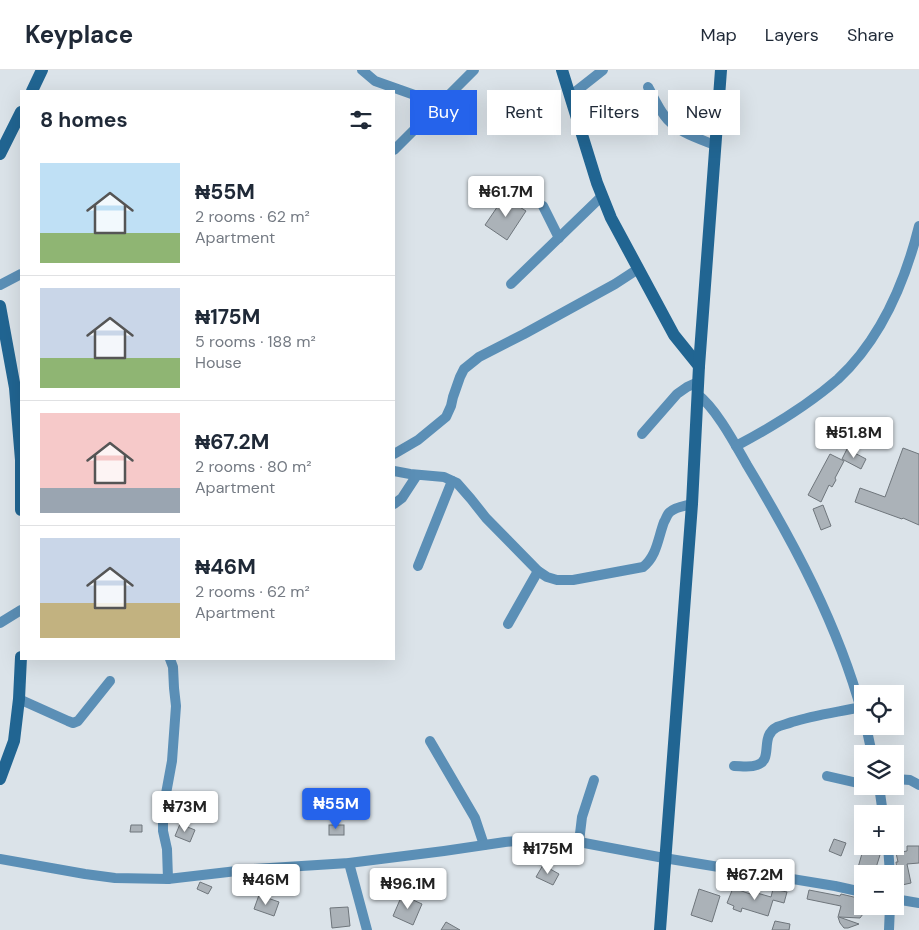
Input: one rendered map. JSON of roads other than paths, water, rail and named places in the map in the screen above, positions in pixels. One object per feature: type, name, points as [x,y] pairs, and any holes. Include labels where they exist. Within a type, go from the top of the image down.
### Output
[{"type":"main road","points":[[32,90],[42,70]]},
{"type":"main road","points":[[562,70],[597,183],[611,218],[674,335],[699,366]]},
{"type":"main road","points":[[660,930],[692,504],[697,388],[721,70]]},
{"type":"main road","points":[[0,154],[20,114]]},
{"type":"main road","points":[[0,306],[15,388],[20,448]]},
{"type":"main road","points":[[0,779],[14,740],[21,660]]},
{"type":"street","points":[[362,70],[375,81],[410,93]]},
{"type":"street","points":[[454,90],[474,70]]},
{"type":"street","points":[[570,96],[603,70]]},
{"type":"street","points":[[648,87],[664,115],[672,123],[690,136],[716,145]]},
{"type":"street","points":[[395,149],[410,134]]},
{"type":"street","points":[[511,284],[602,196]]},
{"type":"street","points":[[543,206],[559,238]]},
{"type":"street","points":[[736,446],[793,413],[853,364],[874,336],[904,278],[919,226]]},
{"type":"street","points":[[395,453],[418,440],[446,417],[464,369],[479,357],[615,284],[638,269]]},
{"type":"street","points":[[0,285],[20,275]]},
{"type":"street","points":[[642,434],[677,394],[687,387],[697,388],[736,446],[799,557],[820,599],[854,686]]},
{"type":"street","points":[[395,471],[444,477],[457,483],[486,518],[538,571],[547,577],[557,580],[573,580],[643,567],[649,562],[656,550],[660,533],[670,511],[692,504]]},
{"type":"street","points":[[395,503],[402,498],[417,475]]},
{"type":"street","points":[[418,566],[452,481]]},
{"type":"street","points":[[508,624],[538,571]]},
{"type":"street","points":[[0,623],[20,611]]},
{"type":"street","points":[[168,879],[167,849],[163,831],[163,810],[172,761],[176,706],[173,666],[170,660]]},
{"type":"street","points":[[19,699],[73,723],[78,720],[110,681]]},
{"type":"street","points":[[734,766],[753,766],[763,762],[766,758],[768,737],[770,732],[777,727],[804,718],[854,711]]},
{"type":"street","points":[[430,740],[474,818],[484,845]]},
{"type":"street","points":[[827,776],[854,782]]},
{"type":"street","points":[[579,842],[582,817],[594,780]]},
{"type":"street","points":[[904,780],[910,780],[919,785]]},
{"type":"street","points":[[0,859],[114,878],[168,879],[254,869],[349,863],[539,839],[579,842],[854,890]]},
{"type":"street","points":[[349,863],[366,930]]},
{"type":"street","points":[[904,900],[919,903]]},
{"type":"street","points":[[889,930],[890,915]]}]
